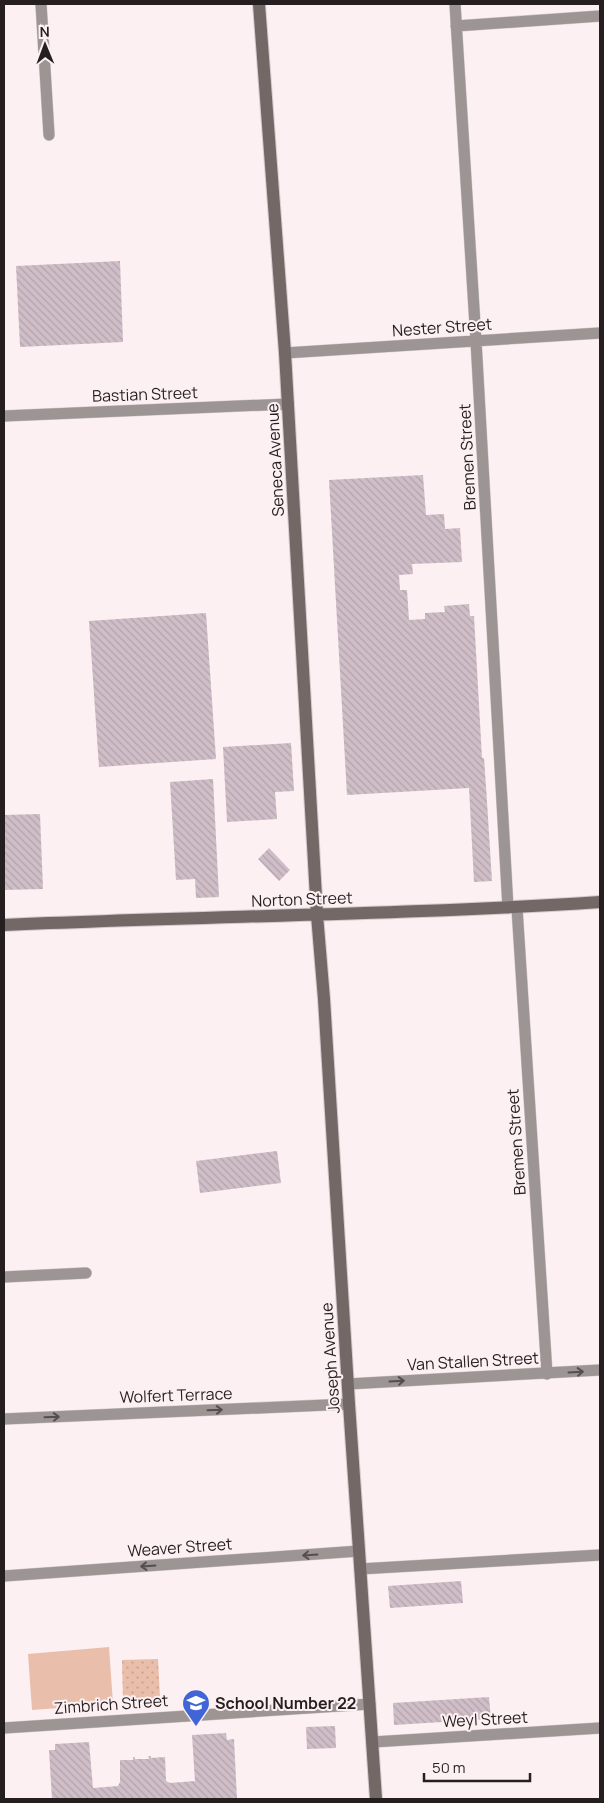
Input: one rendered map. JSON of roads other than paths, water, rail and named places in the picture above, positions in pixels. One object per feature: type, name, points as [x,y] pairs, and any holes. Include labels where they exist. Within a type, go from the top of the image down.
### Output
[{"type":"main road","name":"Seneca Avenue","points":[[260,4],[285,353],[317,915]]},
{"type":"main road","name":"Norton Street","points":[[4,925],[512,908],[600,902]]},
{"type":"main road","name":"Joseph Avenue","points":[[317,915],[325,1008],[358,1552],[376,1799]]},
{"type":"street","points":[[41,4],[49,135]]},
{"type":"street","name":"Bremen Street","points":[[455,4],[512,908],[547,1374]]},
{"type":"street","points":[[456,26],[600,16]]},
{"type":"street","name":"Nester Street","points":[[285,353],[600,333]]},
{"type":"street","name":"Bastian Street","points":[[4,416],[288,404]]},
{"type":"street","points":[[4,1277],[86,1274]]},
{"type":"street","name":"Van Stallen Street","points":[[348,1384],[600,1370]]},
{"type":"street","name":"Wolfert Terrace","points":[[4,1419],[349,1404]]},
{"type":"street","name":"Weaver Street","points":[[4,1576],[358,1552]]},
{"type":"street","points":[[360,1569],[600,1555]]},
{"type":"street","name":"Zimbrich Street","points":[[4,1728],[370,1704]]},
{"type":"street","name":"Weyl Street","points":[[372,1742],[600,1728]]},
{"type":"place","name":"School Number 22","points":[[196,1727]]}]
